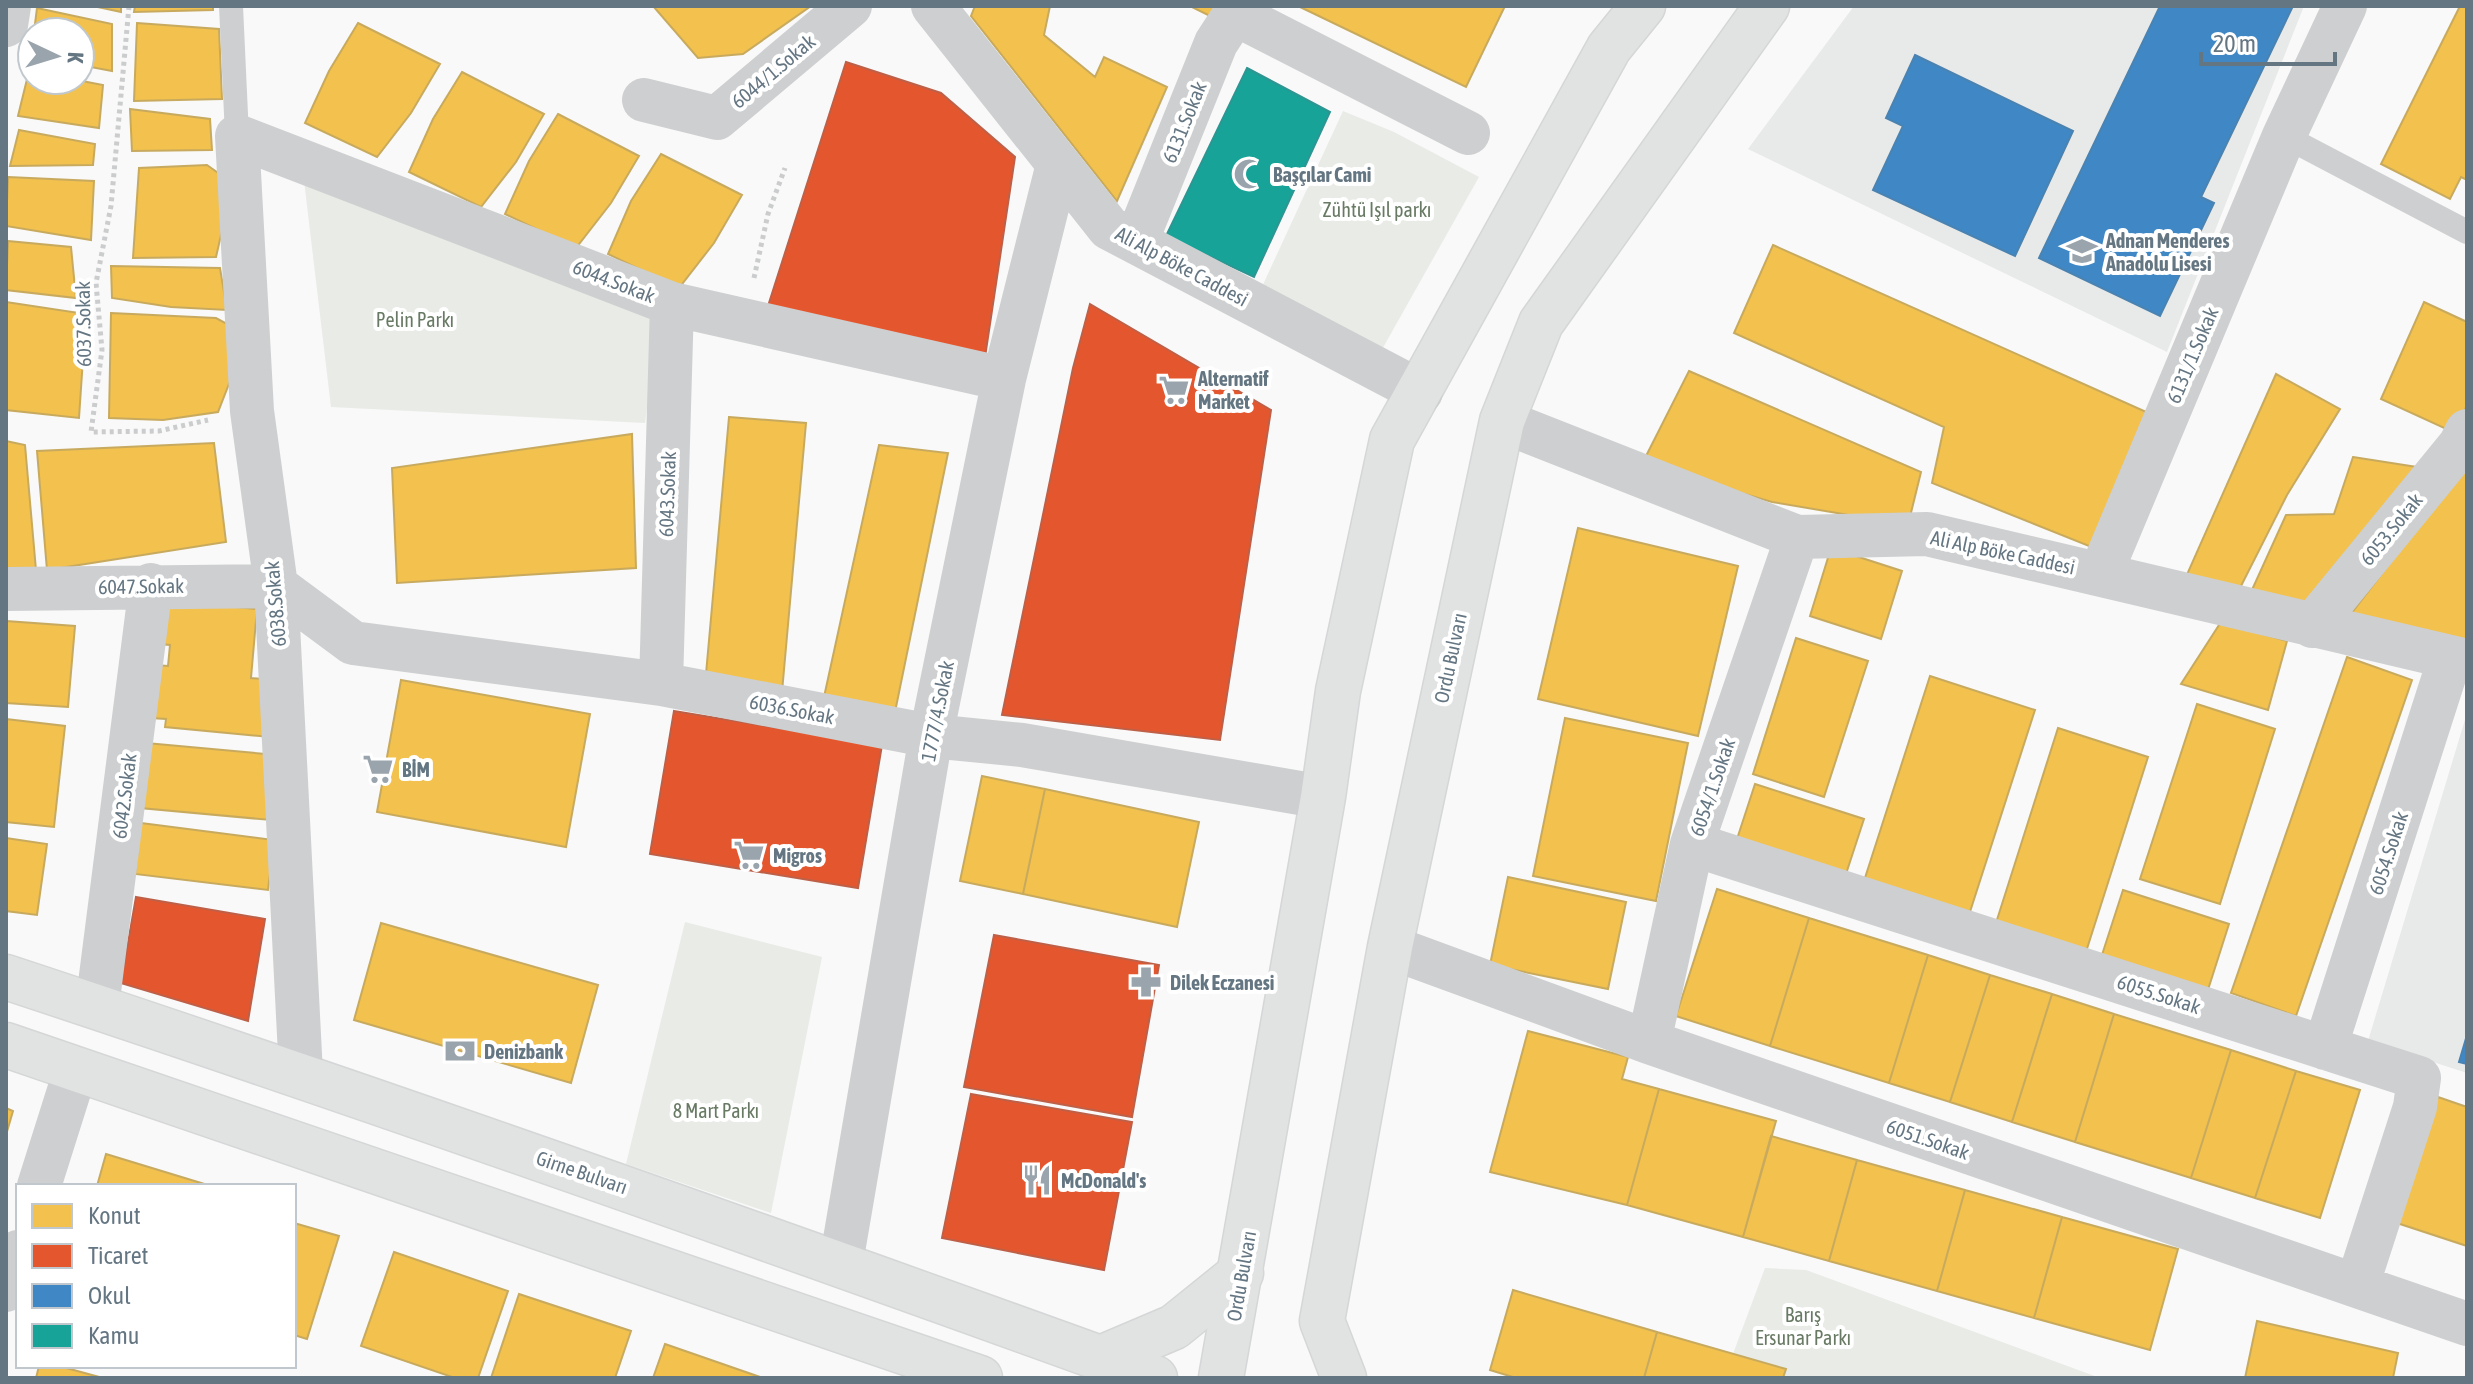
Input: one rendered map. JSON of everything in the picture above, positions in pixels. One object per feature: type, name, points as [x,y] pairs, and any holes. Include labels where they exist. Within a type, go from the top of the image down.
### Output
[{"type":"main road","name":"Ordu Bulvarı","points":[[1221,1378],[1323,797],[1338,691],[1392,440],[1609,48],[1643,6]]},
{"type":"main road","name":"Ordu Bulvarı","points":[[1344,1378],[1322,1321],[1390,947],[1502,421],[1541,323],[1767,6]]},
{"type":"main road","name":"Girne Bulvarı","points":[[6,977],[301,1074],[841,1263],[1155,1378]]},
{"type":"main road","points":[[6,1045],[980,1378]]},
{"type":"main road","points":[[1101,1358],[1174,1327],[1241,1273]]},
{"type":"street","points":[[6,25],[9,6]]},
{"type":"street","name":"6044/1.Sokak","points":[[644,100],[717,118],[850,6]]},
{"type":"street","name":"6131/1.Sokak","points":[[2101,573],[2284,136],[2345,6]]},
{"type":"street","points":[[1237,10],[1468,133]]},
{"type":"street","name":"6131.Sokak","points":[[1136,242],[1216,43],[1237,10]]},
{"type":"street","name":"Ali Alp Böke Caddesi","points":[[946,14],[1109,228],[1421,392]]},
{"type":"street","name":"6038.Sokak","points":[[237,136],[252,411],[276,586],[301,1074]]},
{"type":"street","name":"6044.Sokak","points":[[237,136],[672,304],[1004,379]]},
{"type":"street","name":"1777/4.Sokak","points":[[841,1263],[931,736],[1004,379],[1058,164]]},
{"type":"street","name":"6043.Sokak","points":[[661,684],[672,304]]},
{"type":"street","name":"Ali Alp Böke Caddesi","points":[[1502,421],[1797,537],[1927,534],[2459,660]]},
{"type":"street","name":"6053.Sokak","points":[[2312,626],[2460,445],[2467,431]]},
{"type":"street","name":"6054/1.Sokak","points":[[1649,1042],[1692,844],[1797,537]]},
{"type":"street","name":"6042.Sokak","points":[[97,1007],[151,585]]},
{"type":"street","name":"6036.Sokak","points":[[276,586],[353,643],[661,684],[931,736],[1022,745],[1323,797]]},
{"type":"street","name":"6047.Sokak","points":[[6,589],[276,586]]},
{"type":"street","name":"6054.Sokak","points":[[2325,1048],[2459,660]]},
{"type":"street","name":"6055.Sokak","points":[[1692,844],[2419,1078],[2415,1107],[2357,1286]]},
{"type":"street","name":"6051.Sokak","points":[[1390,947],[1649,1042],[2467,1324]]},
{"type":"street","points":[[40,1184],[76,1069]]},
{"type":"street","points":[[6,1290],[16,1258]]},
{"type":"lane","points":[[231,6],[237,136]]},
{"type":"lane","points":[[2284,136],[2467,232]]},
{"type":"path","name":"6037.Sokak","points":[[129,6],[111,206],[96,283],[102,350],[91,432],[159,431],[252,411]]},
{"type":"path","points":[[742,321],[768,214],[785,168]]},
{"type":"shaded area","name":"Adnan Menderes Anadolu Lisesi","points":[[1854,6],[2304,6],[2167,352],[1748,149]]},
{"type":"shaded area","points":[[2467,713],[2467,1073],[2368,1041]]},
{"type":"green space","name":"Zühtü Işıl parkı","points":[[1343,111],[1394,132],[1479,177],[1380,353],[1261,289]]},
{"type":"green space","name":"Pelin Parkı","points":[[303,172],[659,318],[645,423],[331,407]]},
{"type":"green space","name":"8 Mart Parkı","points":[[685,922],[822,957],[771,1213],[626,1164]]},
{"type":"green space","name":"Barış Ersunar Parkı","points":[[1765,1268],[1806,1270],[2100,1378],[1724,1378]]},
{"type":"building: Konut","points":[[93,6],[121,6],[121,12]]},
{"type":"building: Konut","points":[[135,6],[213,6],[213,10],[134,12]]},
{"type":"building: Konut","points":[[653,6],[811,6],[743,54],[698,58]]},
{"type":"building: Konut","points":[[975,6],[1050,6],[1044,35],[1095,77],[1104,57],[1167,87],[1117,201],[971,16]]},
{"type":"building: Konut","points":[[1190,6],[1228,6],[1220,21]]},
{"type":"building: Konut","points":[[1298,6],[1505,6],[1466,87]]},
{"type":"building: Konut","points":[[2460,6],[2467,6],[2467,180],[2461,177],[2450,199],[2381,164]]},
{"type":"building: Konut","points":[[37,8],[74,16],[36,16]]},
{"type":"building: Konut","points":[[96,21],[112,24],[112,71],[96,68]]},
{"type":"building: Konut","points":[[137,23],[219,29],[222,99],[134,101]]},
{"type":"building: Konut","points":[[358,23],[440,64],[411,113],[377,157],[305,123],[329,71]]},
{"type":"building: Konut","points":[[462,72],[544,114],[516,162],[481,207],[409,172],[433,119]]},
{"type":"building: Konut","points":[[96,84],[103,85],[99,128],[18,116],[23,96],[96,96]]},
{"type":"building: Konut","points":[[130,109],[210,119],[212,150],[132,151]]},
{"type":"building: Konut","points":[[558,114],[639,156],[611,203],[576,248],[505,214],[529,161]]},
{"type":"building: Konut","points":[[19,130],[95,144],[93,165],[10,166]]},
{"type":"building: Konut","points":[[661,154],[742,195],[714,243],[679,288],[608,254],[631,201]]},
{"type":"building: Konut","points":[[207,165],[221,175],[224,222],[216,257],[133,258],[139,168]]},
{"type":"building: Konut","points":[[8,177],[94,181],[91,240],[6,226]]},
{"type":"building: Konut","points":[[8,241],[71,247],[76,298],[6,290]]},
{"type":"building: Konut","points":[[1773,245],[2153,415],[2094,548],[1932,483],[1944,427],[1734,333]]},
{"type":"building: Konut","points":[[111,266],[220,268],[227,310],[171,307],[112,298]]},
{"type":"building: Konut","points":[[6,302],[86,314],[79,418],[6,410]]},
{"type":"building: Konut","points":[[2424,302],[2467,322],[2467,405],[2455,433],[2381,399]]},
{"type":"building: Konut","points":[[111,313],[216,318],[231,326],[232,376],[218,412],[163,420],[109,418]]},
{"type":"building: Konut","points":[[1689,371],[1921,472],[1908,525],[1772,502],[1642,464]]},
{"type":"building: Konut","points":[[2276,374],[2340,409],[2287,495],[2239,590],[2181,588]]},
{"type":"building: Konut","points":[[729,417],[806,423],[782,692],[705,685]]},
{"type":"building: Konut","points":[[632,434],[636,568],[397,583],[392,468]]},
{"type":"building: Konut","points":[[6,441],[25,445],[36,570],[6,570]]},
{"type":"building: Konut","points":[[214,443],[226,542],[47,570],[37,451]]},
{"type":"building: Konut","points":[[879,445],[948,453],[895,712],[824,697]]},
{"type":"building: Konut","points":[[2353,457],[2417,467],[2309,615],[2246,603],[2286,515],[2334,514]]},
{"type":"building: Konut","points":[[2467,463],[2467,653],[2344,623]]},
{"type":"building: Konut","points":[[1578,528],[1738,566],[1698,736],[1538,699]]},
{"type":"building: Konut","points":[[1831,548],[1902,571],[1881,639],[1810,616]]},
{"type":"building: Konut","points":[[163,600],[257,609],[251,678],[274,680],[270,737],[165,727],[166,719],[151,718],[156,665],[168,666],[170,645],[159,644]]},
{"type":"building: Konut","points":[[6,621],[75,626],[68,707],[6,703]]},
{"type":"building: Konut","points":[[2221,622],[2287,641],[2268,710],[2181,684]]},
{"type":"building: Konut","points":[[1796,638],[1868,661],[1824,797],[1753,774]]},
{"type":"building: Konut","points":[[2347,657],[2412,680],[2296,1016],[2231,993]]},
{"type":"building: Konut","points":[[1930,676],[2035,710],[1968,918],[1863,884]]},
{"type":"building: Konut","points":[[401,680],[590,714],[566,847],[377,812]]},
{"type":"building: Konut","points":[[2197,704],[2275,729],[2220,904],[2140,879]]},
{"type":"building: Konut","points":[[1565,718],[1688,743],[1656,901],[1533,876]]},
{"type":"building: Konut","points":[[6,719],[65,726],[54,827],[6,822]]},
{"type":"building: Konut","points":[[2058,728],[2148,757],[2085,955],[1995,926]]},
{"type":"building: Konut","points":[[146,743],[277,755],[271,820],[140,808]]},
{"type":"building: Konut","points":[[982,776],[1045,789],[1023,894],[960,881]]},
{"type":"building: Konut","points":[[1755,784],[1864,819],[1845,877],[1736,842]]},
{"type":"building: Konut","points":[[1045,789],[1199,822],[1177,927],[1023,894]]},
{"type":"building: Konut","points":[[141,823],[274,840],[268,890],[135,874]]},
{"type":"building: Konut","points":[[6,838],[47,844],[37,915],[6,911]]},
{"type":"building: Konut","points":[[1508,877],[1626,902],[1608,989],[1490,965]]},
{"type":"building: Konut","points":[[1717,889],[1809,918],[1770,1046],[1676,1016]]},
{"type":"building: Konut","points":[[2123,890],[2229,924],[2206,996],[2100,961]]},
{"type":"building: Konut","points":[[1809,918],[1928,955],[1889,1083],[1770,1046]]},
{"type":"building: Konut","points":[[381,923],[598,985],[571,1083],[354,1020]]},
{"type":"building: Konut","points":[[1928,955],[1990,975],[1950,1102],[1889,1083]]},
{"type":"building: Konut","points":[[1990,975],[2052,994],[2012,1122],[1950,1102]]},
{"type":"building: Konut","points":[[2052,994],[2114,1014],[2075,1142],[2012,1122]]},
{"type":"building: Konut","points":[[2114,1014],[2231,1050],[2191,1178],[2075,1142]]},
{"type":"building: Konut","points":[[1528,1031],[1628,1057],[1622,1079],[1659,1089],[1627,1205],[1490,1172]]},
{"type":"building: Konut","points":[[2231,1050],[2296,1071],[2255,1198],[2191,1178]]},
{"type":"building: Konut","points":[[2296,1071],[2360,1090],[2320,1218],[2255,1198]]},
{"type":"building: Konut","points":[[1659,1089],[1776,1121],[1743,1237],[1627,1205]]},
{"type":"building: Konut","points":[[2438,1097],[2467,1107],[2467,1246],[2397,1223]]},
{"type":"building: Konut","points":[[6,1108],[13,1111],[6,1135]]},
{"type":"building: Konut","points":[[1771,1136],[1857,1160],[1829,1261],[1743,1237]]},
{"type":"building: Konut","points":[[106,1154],[204,1184],[98,1184]]},
{"type":"building: Konut","points":[[1857,1160],[1965,1190],[1937,1291],[1829,1261]]},
{"type":"building: Konut","points":[[1965,1190],[2062,1217],[2034,1318],[1937,1291]]},
{"type":"building: Konut","points":[[2062,1217],[2178,1249],[2150,1350],[2034,1318]]},
{"type":"building: Konut","points":[[296,1224],[339,1236],[307,1339],[296,1336]]},
{"type":"building: Konut","points":[[394,1252],[508,1291],[478,1378],[455,1378],[361,1346]]},
{"type":"building: Konut","points":[[1513,1290],[1657,1332],[1644,1378],[1516,1378],[1490,1370]]},
{"type":"building: Konut","points":[[519,1294],[631,1331],[615,1378],[491,1378]]},
{"type":"building: Konut","points":[[2257,1321],[2398,1353],[2393,1378],[2245,1378]]},
{"type":"building: Konut","points":[[1657,1332],[1786,1369],[1783,1378],[1644,1378]]},
{"type":"building: Konut","points":[[665,1344],[763,1378],[653,1378]]},
{"type":"building: Konut","points":[[38,1368],[66,1368],[103,1378],[36,1378]]},
{"type":"building: Ticaret","points":[[846,62],[941,93],[1015,157],[984,364],[768,306]]},
{"type":"building: Ticaret","points":[[1090,304],[1271,410],[1220,740],[1002,715],[1073,368]]},
{"type":"building: Ticaret","points":[[674,711],[882,745],[858,888],[650,854]]},
{"type":"building: Ticaret","points":[[136,897],[265,919],[248,1021],[121,983]]},
{"type":"building: Ticaret","points":[[994,935],[1159,965],[1132,1117],[964,1087]]},
{"type":"building: Ticaret","name":"McDonald's","points":[[971,1094],[1132,1122],[1104,1270],[942,1238]]},
{"type":"building: Okul","name":"Adnan Menderes Anadolu Lisesi","points":[[2160,6],[2293,6],[2201,197],[2214,203],[2160,316],[2039,258]]},
{"type":"building: Okul","points":[[1915,55],[2073,131],[2015,256],[1873,190],[1903,126],[1886,118]]},
{"type":"building: Okul","points":[[2467,1035],[2467,1064],[2459,1062]]},
{"type":"building: Kamu","name":"Başçılar Cami","points":[[1247,68],[1330,112],[1254,277],[1166,236]]},
{"type":"place","name":"Başçılar Cami","points":[[1249,174]]},
{"type":"place","name":"Adnan Menderes Anadolu Lisesi","points":[[2082,251]]},
{"type":"place","name":"Alternatif Market","points":[[1174,390]]},
{"type":"place","name":"BİM","points":[[378,769]]},
{"type":"place","name":"Migros","points":[[749,855]]},
{"type":"place","name":"Dilek Eczanesi","points":[[1146,982]]},
{"type":"place","name":"Denizbank","points":[[460,1051]]},
{"type":"place","name":"McDonald's","points":[[1037,1180]]}]
